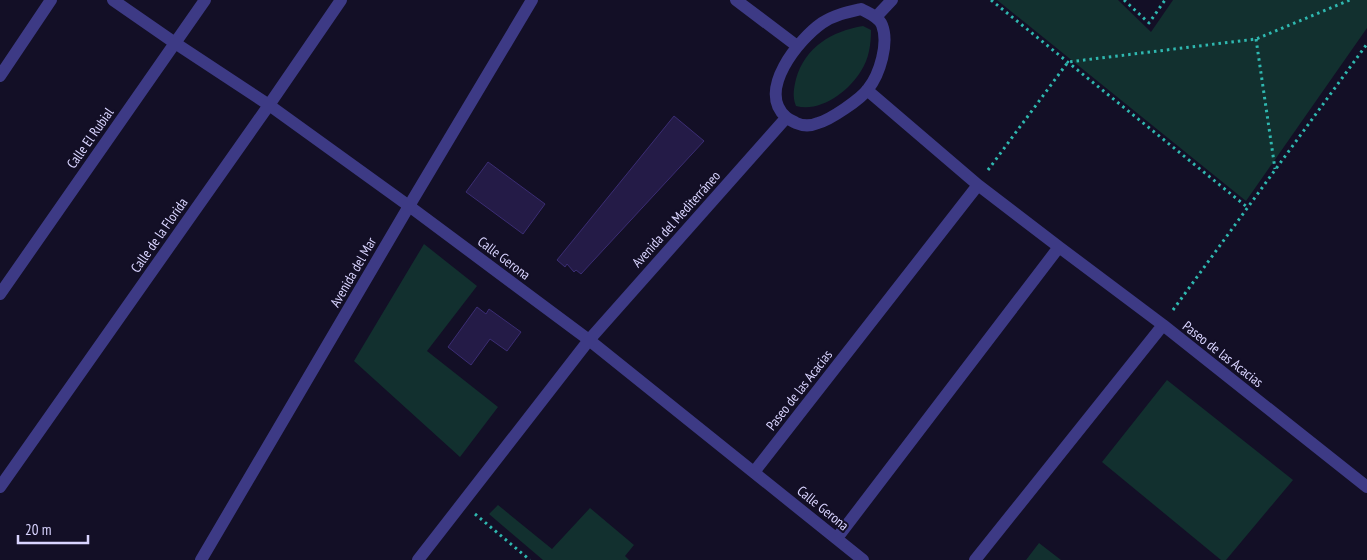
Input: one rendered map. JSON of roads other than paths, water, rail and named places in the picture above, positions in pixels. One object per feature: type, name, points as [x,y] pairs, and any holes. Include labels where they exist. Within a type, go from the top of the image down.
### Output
[{"type":"street","points":[[0,76],[51,0]]},
{"type":"street","name":"Calle Gerona","points":[[113,0],[269,105],[589,340],[864,560]]},
{"type":"street","name":"Calle El Rubial","points":[[0,294],[205,0]]},
{"type":"street","name":"Calle de la Florida","points":[[0,487],[341,0]]},
{"type":"street","name":"Avenida del Mar","points":[[201,560],[532,0]]},
{"type":"street","points":[[736,0],[797,46]]},
{"type":"street","points":[[876,17],[892,0]]},
{"type":"street","points":[[861,9],[876,17],[882,24],[884,51],[873,82],[868,90],[843,109],[819,123],[802,125],[786,118],[778,105],[776,96],[777,82],[797,46],[824,21],[839,15],[861,9]]},
{"type":"street","name":"Paseo de las Acacias","points":[[868,90],[978,185],[1163,325],[1367,487]]},
{"type":"street","name":"Avenida del Mediterráneo","points":[[418,560],[589,340],[786,118]]},
{"type":"street","name":"Paseo de las Acacias","points":[[754,472],[978,185]]},
{"type":"street","points":[[837,538],[1059,247]]},
{"type":"street","points":[[975,560],[1163,325]]}]
